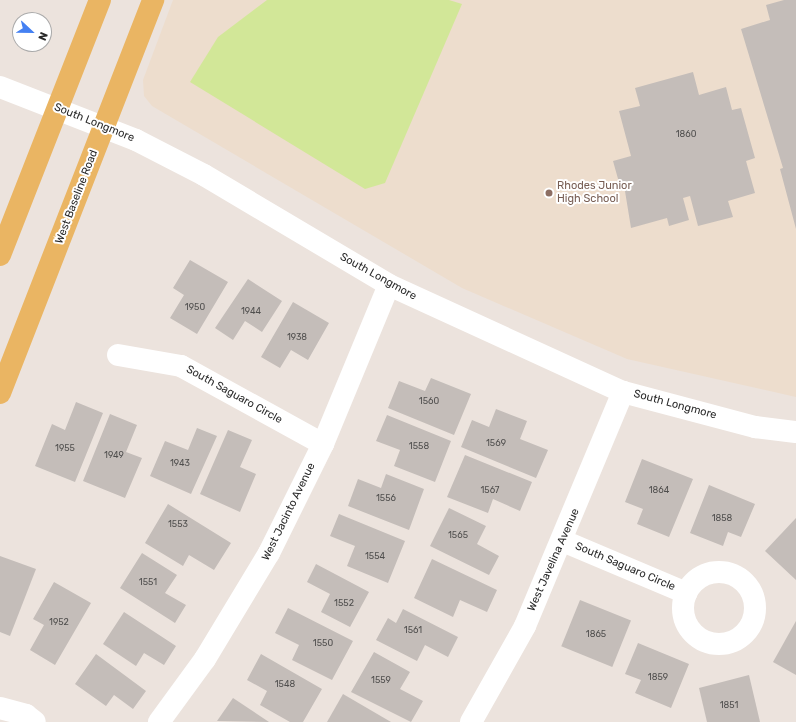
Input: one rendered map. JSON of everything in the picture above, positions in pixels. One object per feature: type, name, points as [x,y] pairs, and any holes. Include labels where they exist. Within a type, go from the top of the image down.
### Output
[{"type":"main road","points":[[0,255],[100,0]]},
{"type":"main road","name":"West Baseline Road","points":[[0,393],[153,0]]},
{"type":"street","name":"South Longmore","points":[[0,87],[104,126],[204,175],[389,285],[623,392],[755,427],[796,432]]},
{"type":"street","name":"West Jacinto Avenue","points":[[159,722],[206,659],[269,554],[322,444],[389,285]]},
{"type":"street","name":"South Saguaro Circle","points":[[118,355],[181,366],[322,444]]},
{"type":"street","name":"West Javelina Avenue","points":[[471,722],[525,626],[563,541],[623,392]]},
{"type":"street","name":"South Saguaro Circle","points":[[563,541],[686,593]]},
{"type":"street","points":[[0,708],[26,715],[35,722]]},
{"type":"shaded area","name":"Rhodes Junior High School","points":[[173,0],[796,0],[796,397],[627,359],[462,288],[152,106],[144,96],[143,80]]},
{"type":"green space","points":[[267,0],[449,0],[462,4],[385,183],[365,189],[190,82],[218,37]]},
{"type":"building","points":[[784,0],[796,0],[796,229],[780,169],[783,168],[741,29],[770,20],[766,5]]},
{"type":"building","points":[[693,72],[699,95],[726,87],[732,110],[741,108],[755,158],[746,161],[755,193],[728,201],[733,217],[698,226],[690,196],[683,198],[689,220],[669,226],[667,218],[631,228],[624,185],[620,186],[613,161],[631,156],[619,111],[640,106],[635,88]]},
{"type":"building","points":[[190,260],[228,282],[197,334],[170,318],[184,295],[173,288]]},
{"type":"building","points":[[248,279],[282,301],[262,332],[245,321],[233,340],[215,328]]},
{"type":"building","points":[[293,302],[329,323],[308,360],[291,350],[280,368],[261,357]]},
{"type":"building","points":[[431,378],[471,394],[454,435],[388,408],[399,381],[425,391]]},
{"type":"building","points":[[76,402],[103,413],[75,482],[35,466],[52,424],[65,430]]},
{"type":"building","points":[[496,409],[527,421],[520,439],[548,450],[536,478],[461,447],[472,420],[489,427]]},
{"type":"building","points":[[110,414],[137,425],[126,452],[142,458],[125,498],[83,481]]},
{"type":"building","points":[[387,415],[451,441],[435,482],[394,466],[400,450],[376,441]]},
{"type":"building","points":[[197,428],[217,436],[191,494],[150,476],[165,441],[188,450]]},
{"type":"building","points":[[228,430],[252,440],[240,467],[256,474],[240,512],[200,494]]},
{"type":"building","points":[[465,455],[532,482],[520,511],[493,499],[488,513],[447,497]]},
{"type":"building","points":[[642,459],[693,479],[669,537],[637,524],[643,509],[625,502]]},
{"type":"building","points":[[386,474],[424,489],[409,530],[348,506],[358,479],[381,488]]},
{"type":"building","points":[[709,485],[755,504],[741,537],[728,532],[723,546],[690,533]]},
{"type":"building","points":[[168,504],[231,543],[214,570],[189,555],[183,566],[145,543]]},
{"type":"building","points":[[449,508],[486,526],[477,544],[499,556],[489,575],[430,546]]},
{"type":"building","points":[[339,514],[405,541],[388,583],[347,566],[355,546],[330,536]]},
{"type":"building","points":[[796,518],[796,580],[765,551]]},
{"type":"building","points":[[142,553],[177,575],[165,593],[186,605],[175,623],[120,588]]},
{"type":"building","points":[[0,556],[36,569],[10,636],[0,632]]},
{"type":"building","points":[[432,559],[497,590],[487,612],[460,600],[453,617],[414,598]]},
{"type":"building","points":[[316,564],[369,592],[350,627],[321,612],[330,594],[307,582]]},
{"type":"building","points":[[54,582],[91,603],[55,665],[30,650],[44,625],[33,619]]},
{"type":"building","points":[[580,600],[631,621],[612,667],[561,646]]},
{"type":"building","points":[[288,608],[353,641],[332,680],[292,660],[299,645],[275,633]]},
{"type":"building","points":[[403,609],[458,637],[448,657],[425,645],[417,661],[376,640],[388,618],[396,623]]},
{"type":"building","points":[[124,612],[176,646],[164,665],[144,653],[136,666],[103,644]]},
{"type":"building","points":[[796,621],[796,675],[773,662]]},
{"type":"building","points":[[638,643],[689,664],[671,708],[635,693],[641,680],[625,674]]},
{"type":"building","points":[[374,652],[410,672],[400,689],[423,701],[411,722],[351,692]]},
{"type":"building","points":[[96,654],[146,691],[133,709],[114,695],[106,706],[75,684]]},
{"type":"building","points":[[261,654],[322,689],[303,722],[290,722],[260,705],[267,691],[247,680]]},
{"type":"building","points":[[749,675],[760,722],[707,722],[699,688]]},
{"type":"building","points":[[343,694],[391,722],[327,722]]},
{"type":"building","points":[[233,698],[269,722],[217,721]]},
{"type":"place","name":"Rhodes Junior High School","points":[[549,193]]}]
